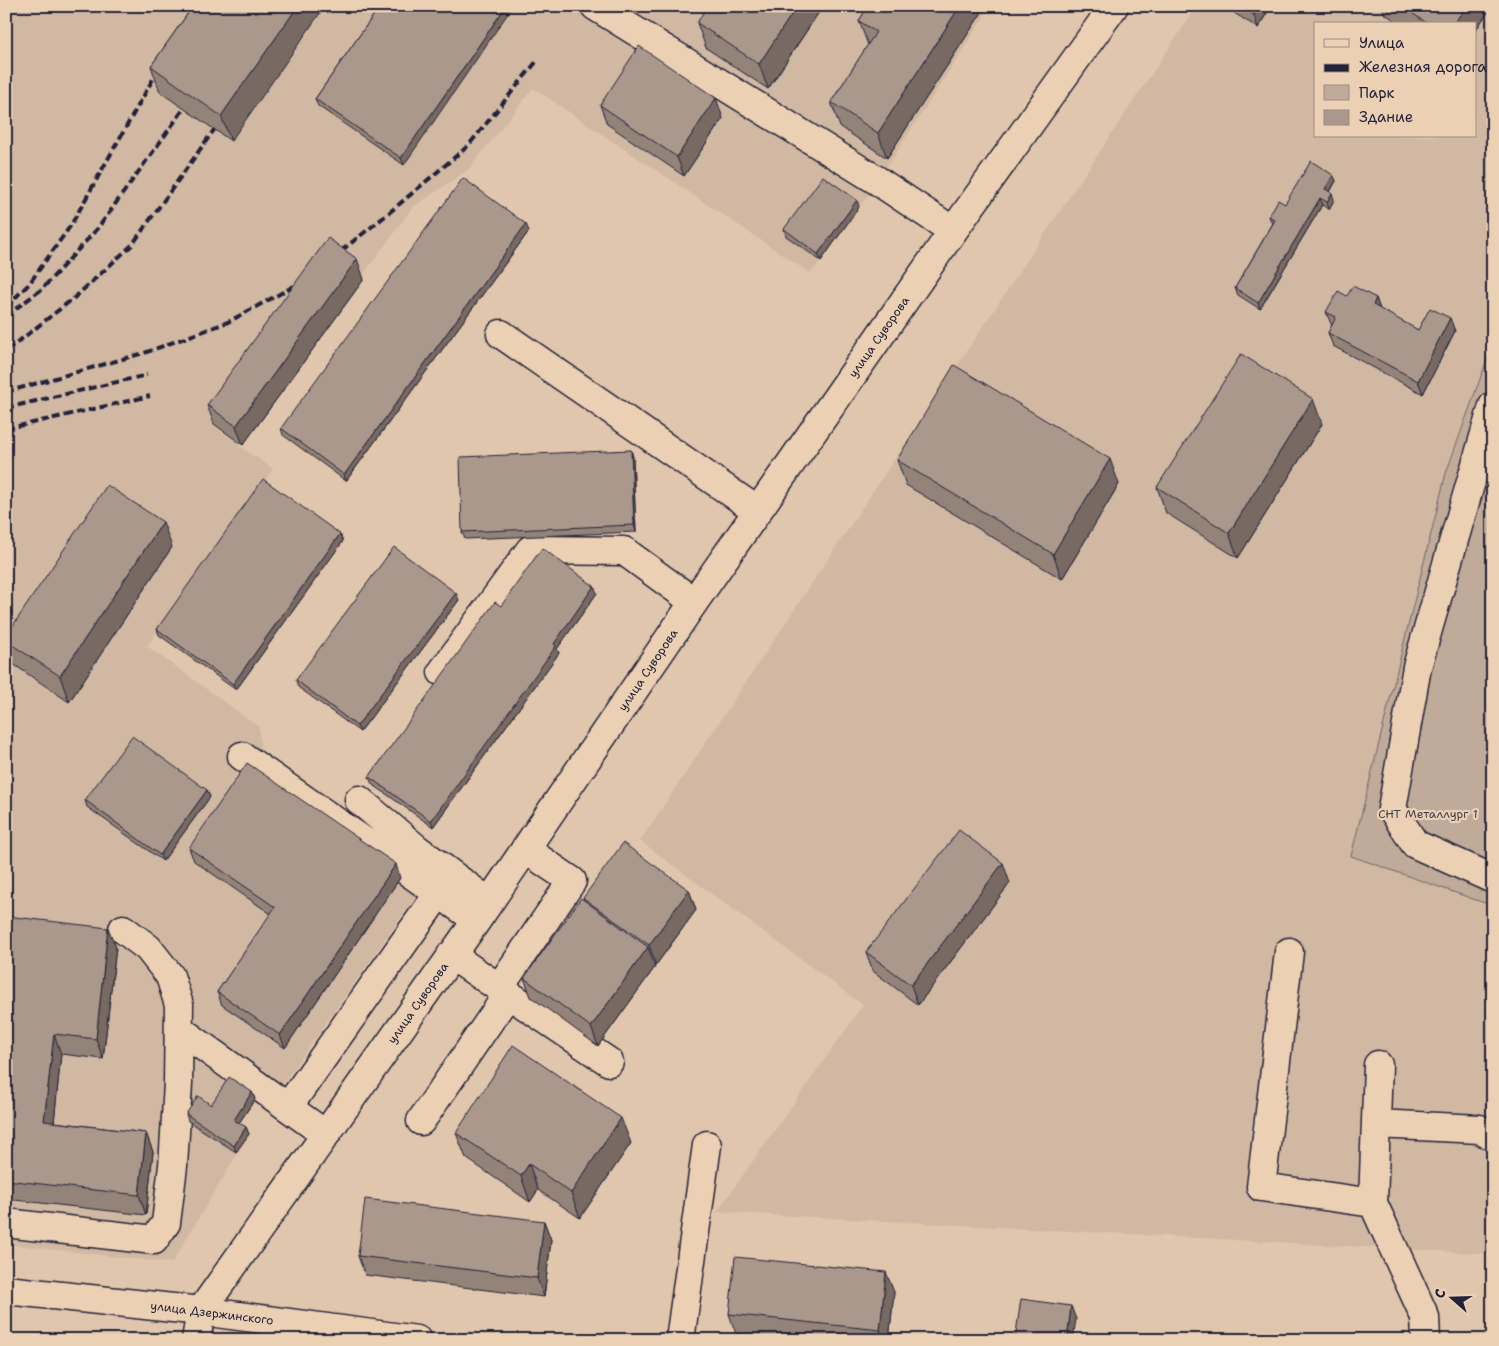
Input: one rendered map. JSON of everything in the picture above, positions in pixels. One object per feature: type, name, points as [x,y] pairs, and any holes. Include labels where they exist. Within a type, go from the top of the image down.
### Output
[{"type":"street","points":[[595,6],[878,181],[953,231]]},
{"type":"street","name":"улица Суворова","points":[[196,1340],[201,1311],[483,911],[694,602],[953,231],[1114,6]]},
{"type":"street","points":[[500,334],[758,511]]},
{"type":"street","points":[[1493,406],[1417,667],[1392,809],[1415,844],[1493,878]]},
{"type":"street","points":[[442,672],[530,550],[624,551],[694,602]]},
{"type":"street","points":[[242,756],[439,893],[483,911]]},
{"type":"street","points":[[359,800],[417,849],[483,911]]},
{"type":"street","points":[[421,1122],[572,881],[525,849]]},
{"type":"street","points":[[288,1107],[439,893]]},
{"type":"street","points":[[6,1223],[154,1240],[166,1223],[174,1166],[178,1094],[179,1005],[170,976],[148,948],[123,928]]},
{"type":"street","points":[[1289,952],[1261,1187],[1373,1203]]},
{"type":"street","points":[[452,955],[609,1062]]},
{"type":"street","points":[[179,1029],[325,1134]]},
{"type":"street","points":[[1378,1065],[1373,1203],[1426,1317],[1426,1340]]},
{"type":"street","points":[[1376,1124],[1480,1129],[1493,1137]]},
{"type":"street","points":[[680,1340],[707,1145]]},
{"type":"street","name":"улица Дзержинского","points":[[6,1290],[201,1311],[417,1340]]},
{"type":"shaded area","points":[[6,6],[991,6],[878,181],[821,261],[810,273],[533,88],[469,169],[412,208],[238,445],[273,469],[147,646],[259,727],[261,756],[417,895],[282,1085],[271,1076],[237,1126],[249,1134],[172,1263],[6,1244]]},
{"type":"shaded area","points":[[1197,6],[1493,6],[1493,343],[1446,473],[1352,856],[1493,906],[1493,1254],[717,1212],[863,1005],[640,841]]},
{"type":"green space","name":"СНТ Металлург 1","points":[[1493,343],[1493,906],[1351,856],[1446,473]]},
{"type":"building","points":[[193,6],[298,6],[221,116],[151,66]]},
{"type":"building","points":[[380,6],[506,6],[401,158],[315,99]]},
{"type":"building","points":[[707,6],[797,6],[759,64],[697,23]]},
{"type":"building","points":[[868,6],[960,6],[878,133],[831,102],[876,32],[859,21]]},
{"type":"building","points":[[1240,6],[1258,6],[1254,15]]},
{"type":"building","points":[[1402,6],[1466,6],[1455,22],[1425,22]]},
{"type":"building","points":[[639,46],[716,98],[677,157],[600,105]]},
{"type":"building","points":[[1311,161],[1333,175],[1325,189],[1332,193],[1327,202],[1320,198],[1258,303],[1235,288],[1275,220],[1269,216],[1278,200],[1285,204]]},
{"type":"building","points":[[823,176],[857,200],[818,254],[784,229]]},
{"type":"building","points":[[463,178],[526,224],[344,475],[281,428]]},
{"type":"building","points":[[328,238],[357,259],[236,426],[207,405]]},
{"type":"building","points":[[1353,286],[1376,298],[1373,305],[1418,330],[1430,308],[1450,318],[1418,381],[1328,333],[1336,317],[1326,312],[1338,291],[1347,296]]},
{"type":"building","points":[[1241,354],[1313,399],[1229,533],[1157,487]]},
{"type":"building","points":[[954,365],[1110,459],[1053,554],[897,460]]},
{"type":"building","points":[[631,450],[634,525],[462,532],[460,457]]},
{"type":"building","points":[[263,479],[340,534],[233,684],[157,629]]},
{"type":"building","points":[[107,485],[163,522],[60,676],[6,641],[6,636]]},
{"type":"building","points":[[394,547],[456,593],[357,726],[296,680]]},
{"type":"building","points":[[542,548],[594,586],[554,644],[556,646],[431,821],[369,777],[495,602],[501,606]]},
{"type":"building","points":[[132,736],[207,790],[160,855],[85,800]]},
{"type":"building","points":[[247,763],[396,864],[280,1035],[217,992],[275,907],[189,848]]},
{"type":"building","points":[[959,830],[1003,863],[911,985],[866,952]]},
{"type":"building","points":[[623,843],[689,890],[649,945],[583,898]]},
{"type":"building","points":[[581,898],[648,947],[591,1027],[524,978]]},
{"type":"building","points":[[6,916],[108,928],[96,1039],[54,1034],[44,1121],[146,1133],[139,1195],[6,1180]]},
{"type":"building","points":[[513,1045],[621,1118],[571,1193],[529,1164],[521,1176],[456,1133]]},
{"type":"building","points":[[229,1077],[252,1092],[234,1120],[246,1127],[234,1146],[186,1114],[198,1096],[211,1105]]},
{"type":"building","points":[[365,1199],[544,1221],[537,1278],[358,1256]]},
{"type":"building","points":[[735,1257],[886,1272],[880,1330],[729,1314]]},
{"type":"building","points":[[1021,1299],[1071,1306],[1067,1340],[1015,1340]]},
{"type":"railway","points":[[332,258],[468,146],[537,61]]},
{"type":"railway","points":[[6,307],[29,284],[71,225],[162,63]]},
{"type":"railway","points":[[6,316],[42,289],[98,228],[191,99]]},
{"type":"railway","points":[[6,349],[14,345],[74,298],[132,245],[221,120]]},
{"type":"railway","points":[[6,392],[144,353],[228,322],[304,279]]},
{"type":"railway","points":[[6,408],[147,375]]},
{"type":"railway","points":[[6,429],[150,396]]}]
